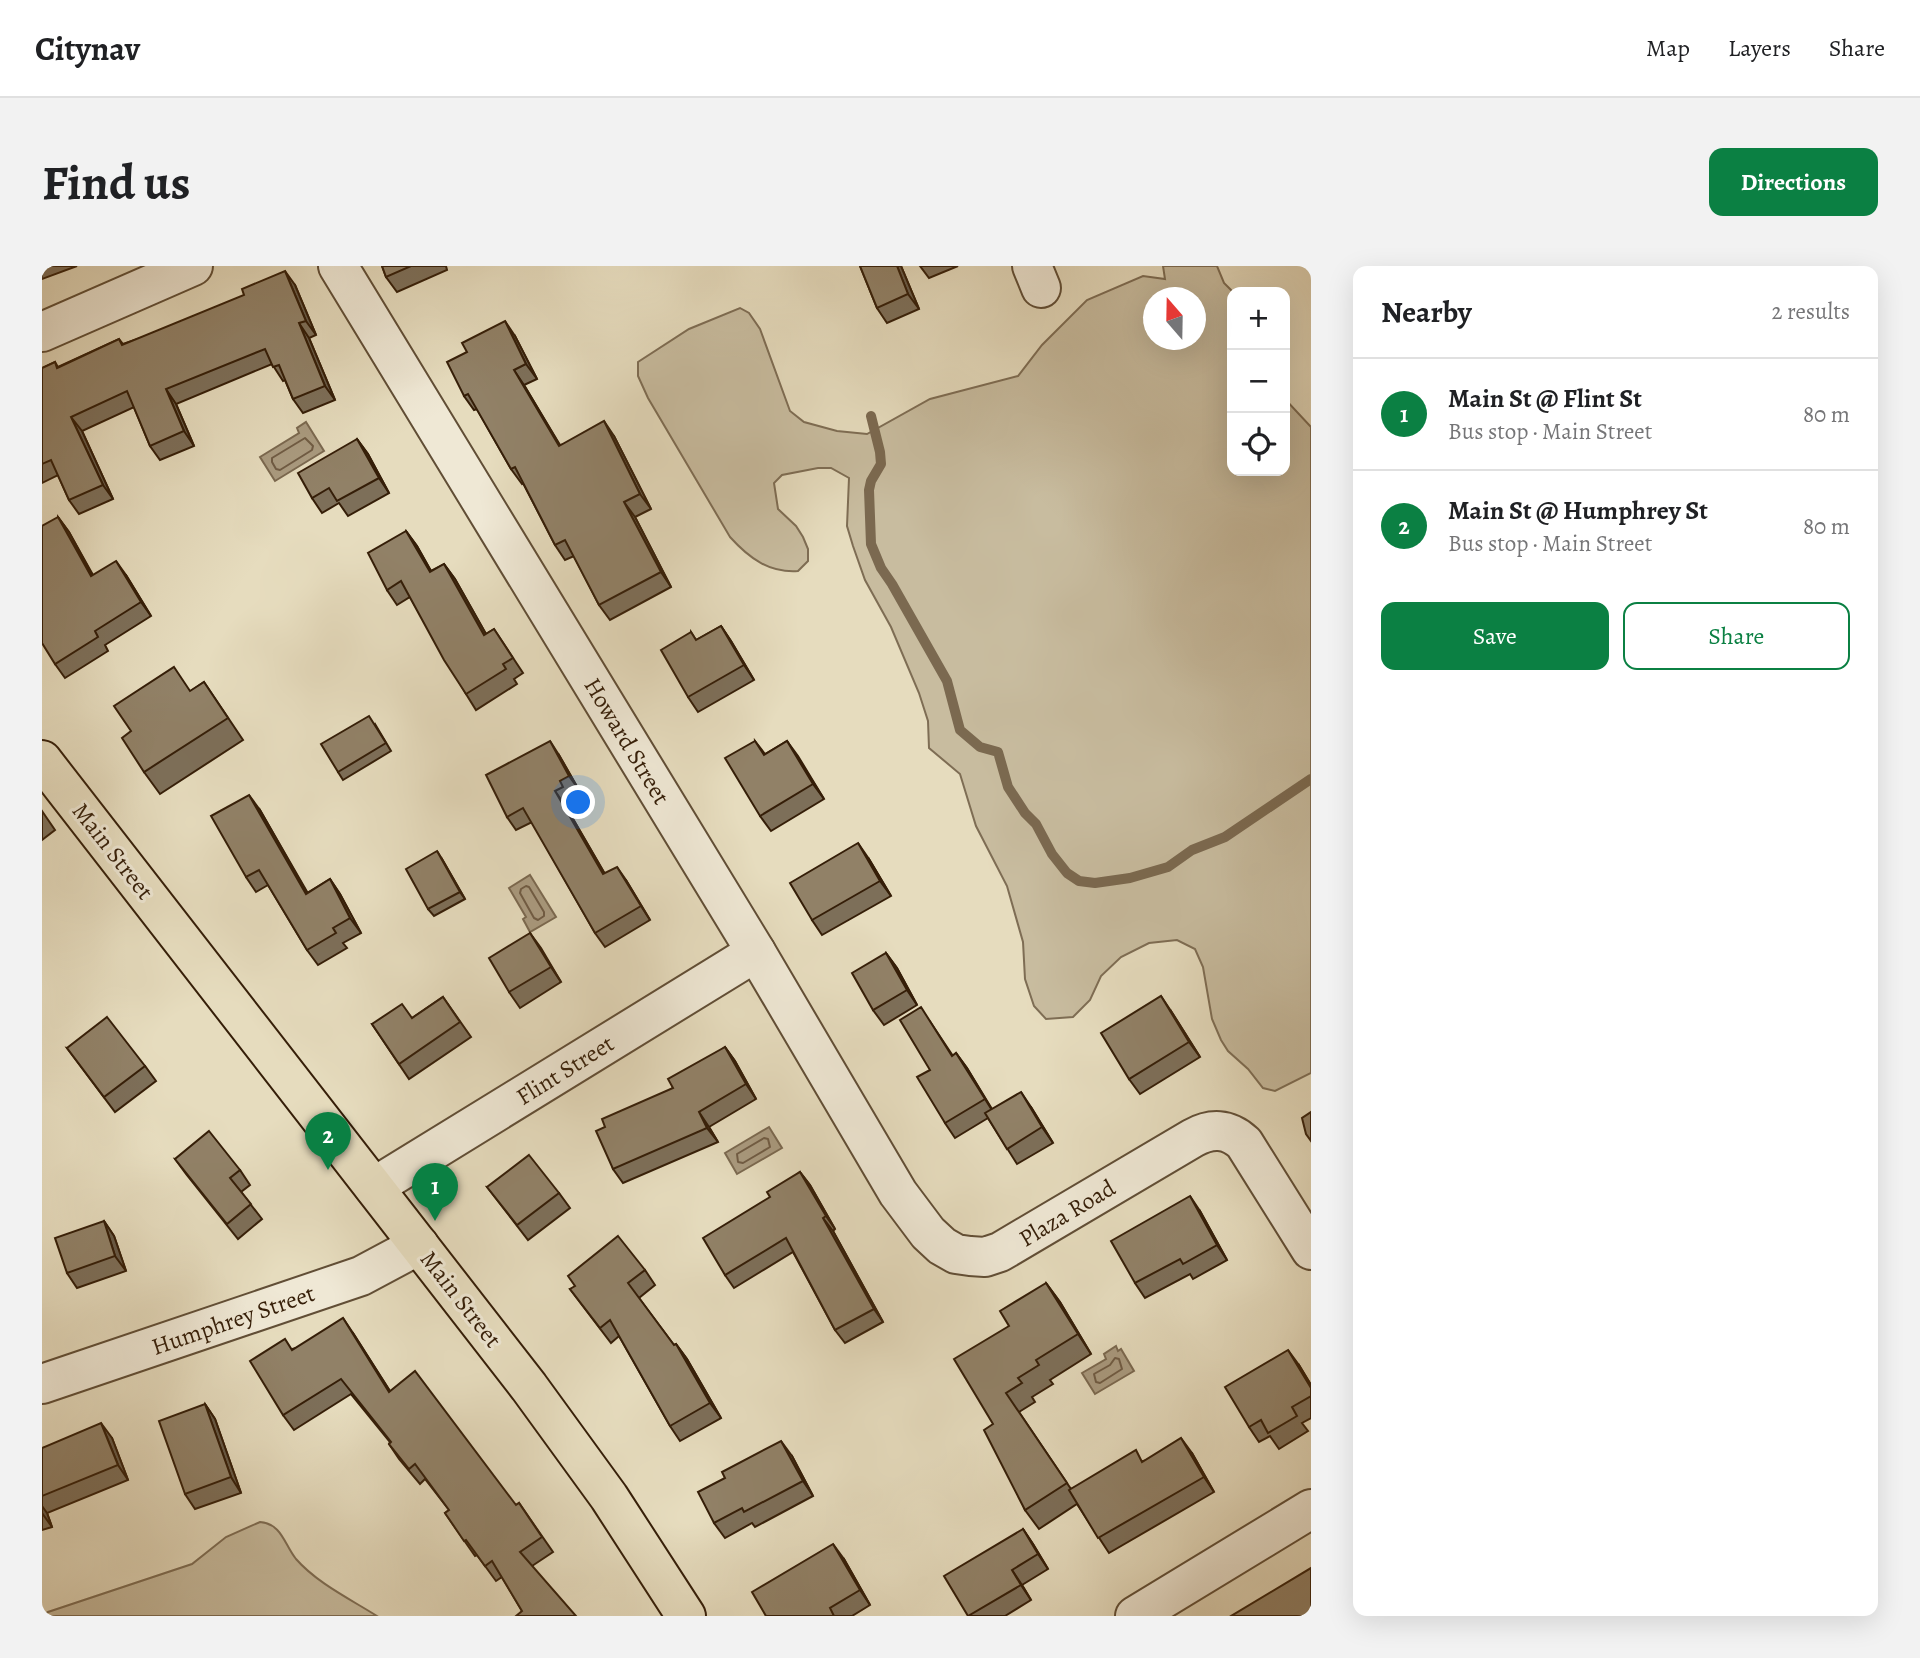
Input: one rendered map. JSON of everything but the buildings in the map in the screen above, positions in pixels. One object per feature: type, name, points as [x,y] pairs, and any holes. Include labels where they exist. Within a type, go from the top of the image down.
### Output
[{"type":"main road","name":"Main Street","points":[[42,760],[419,1245],[610,1497],[686,1616]]},
{"type":"street","points":[[42,332],[193,266]]},
{"type":"street","name":"Howard Street","points":[[338,266],[756,953],[898,1193],[915,1216]]},
{"type":"street","name":"Flint Street","points":[[374,1187],[756,953]]},
{"type":"street","name":"Plaza Road","points":[[915,1216],[943,1246],[956,1254],[985,1256],[1015,1245],[1193,1138],[1210,1131],[1225,1131],[1234,1135],[1248,1148],[1311,1250]]},
{"type":"street","name":"Humphrey Street","points":[[42,1384],[361,1276],[419,1245]]},
{"type":"street","points":[[1135,1616],[1311,1509]]},
{"type":"shaded area","points":[[1163,266],[1217,266],[1228,287],[1227,476],[1290,476],[1290,404],[1311,427],[1311,1073],[1275,1091],[1263,1088],[1248,1069],[1228,1051],[1212,1019],[1203,967],[1195,949],[1177,940],[1149,943],[1121,957],[1101,976],[1090,1000],[1073,1017],[1046,1019],[1034,1006],[1025,979],[1023,942],[1007,886],[976,826],[960,774],[929,748],[928,721],[919,693],[891,627],[865,580],[853,546],[847,526],[849,478],[831,468],[782,475],[774,483],[778,509],[796,526],[803,537],[808,549],[808,561],[798,571],[778,569],[760,563],[730,537],[648,398],[638,376],[638,362],[689,329],[740,308],[749,313],[760,329],[790,411],[804,422],[837,431],[867,434],[930,399],[1018,376],[1042,345],[1087,300],[1143,276],[1165,279]]},
{"type":"shaded area","points":[[260,1522],[278,1531],[304,1568],[377,1616],[42,1616],[192,1564],[226,1537]]},
{"type":"water","points":[[306,422],[324,451],[275,481],[260,457],[299,433],[297,428]]},
{"type":"water","points":[[530,875],[556,917],[530,932],[523,919],[526,917],[509,888]]},
{"type":"water","points":[[769,1127],[782,1148],[737,1174],[725,1153]]},
{"type":"water","points":[[1116,1346],[1118,1351],[1121,1349],[1134,1371],[1095,1394],[1082,1373],[1106,1359],[1104,1354]]},
{"type":"waterway","points":[[871,416],[881,464],[869,490],[871,544],[881,568],[947,681],[960,730],[980,747],[998,752],[1008,787],[1025,813],[1036,824],[1052,854],[1067,873],[1079,881],[1095,883],[1130,878],[1168,867],[1192,850],[1225,837],[1311,779]]},
{"type":"place","name":"Main St @ Humphrey St","points":[[328,1170]]},
{"type":"place","name":"Main St @ Flint St","points":[[435,1221]]}]
